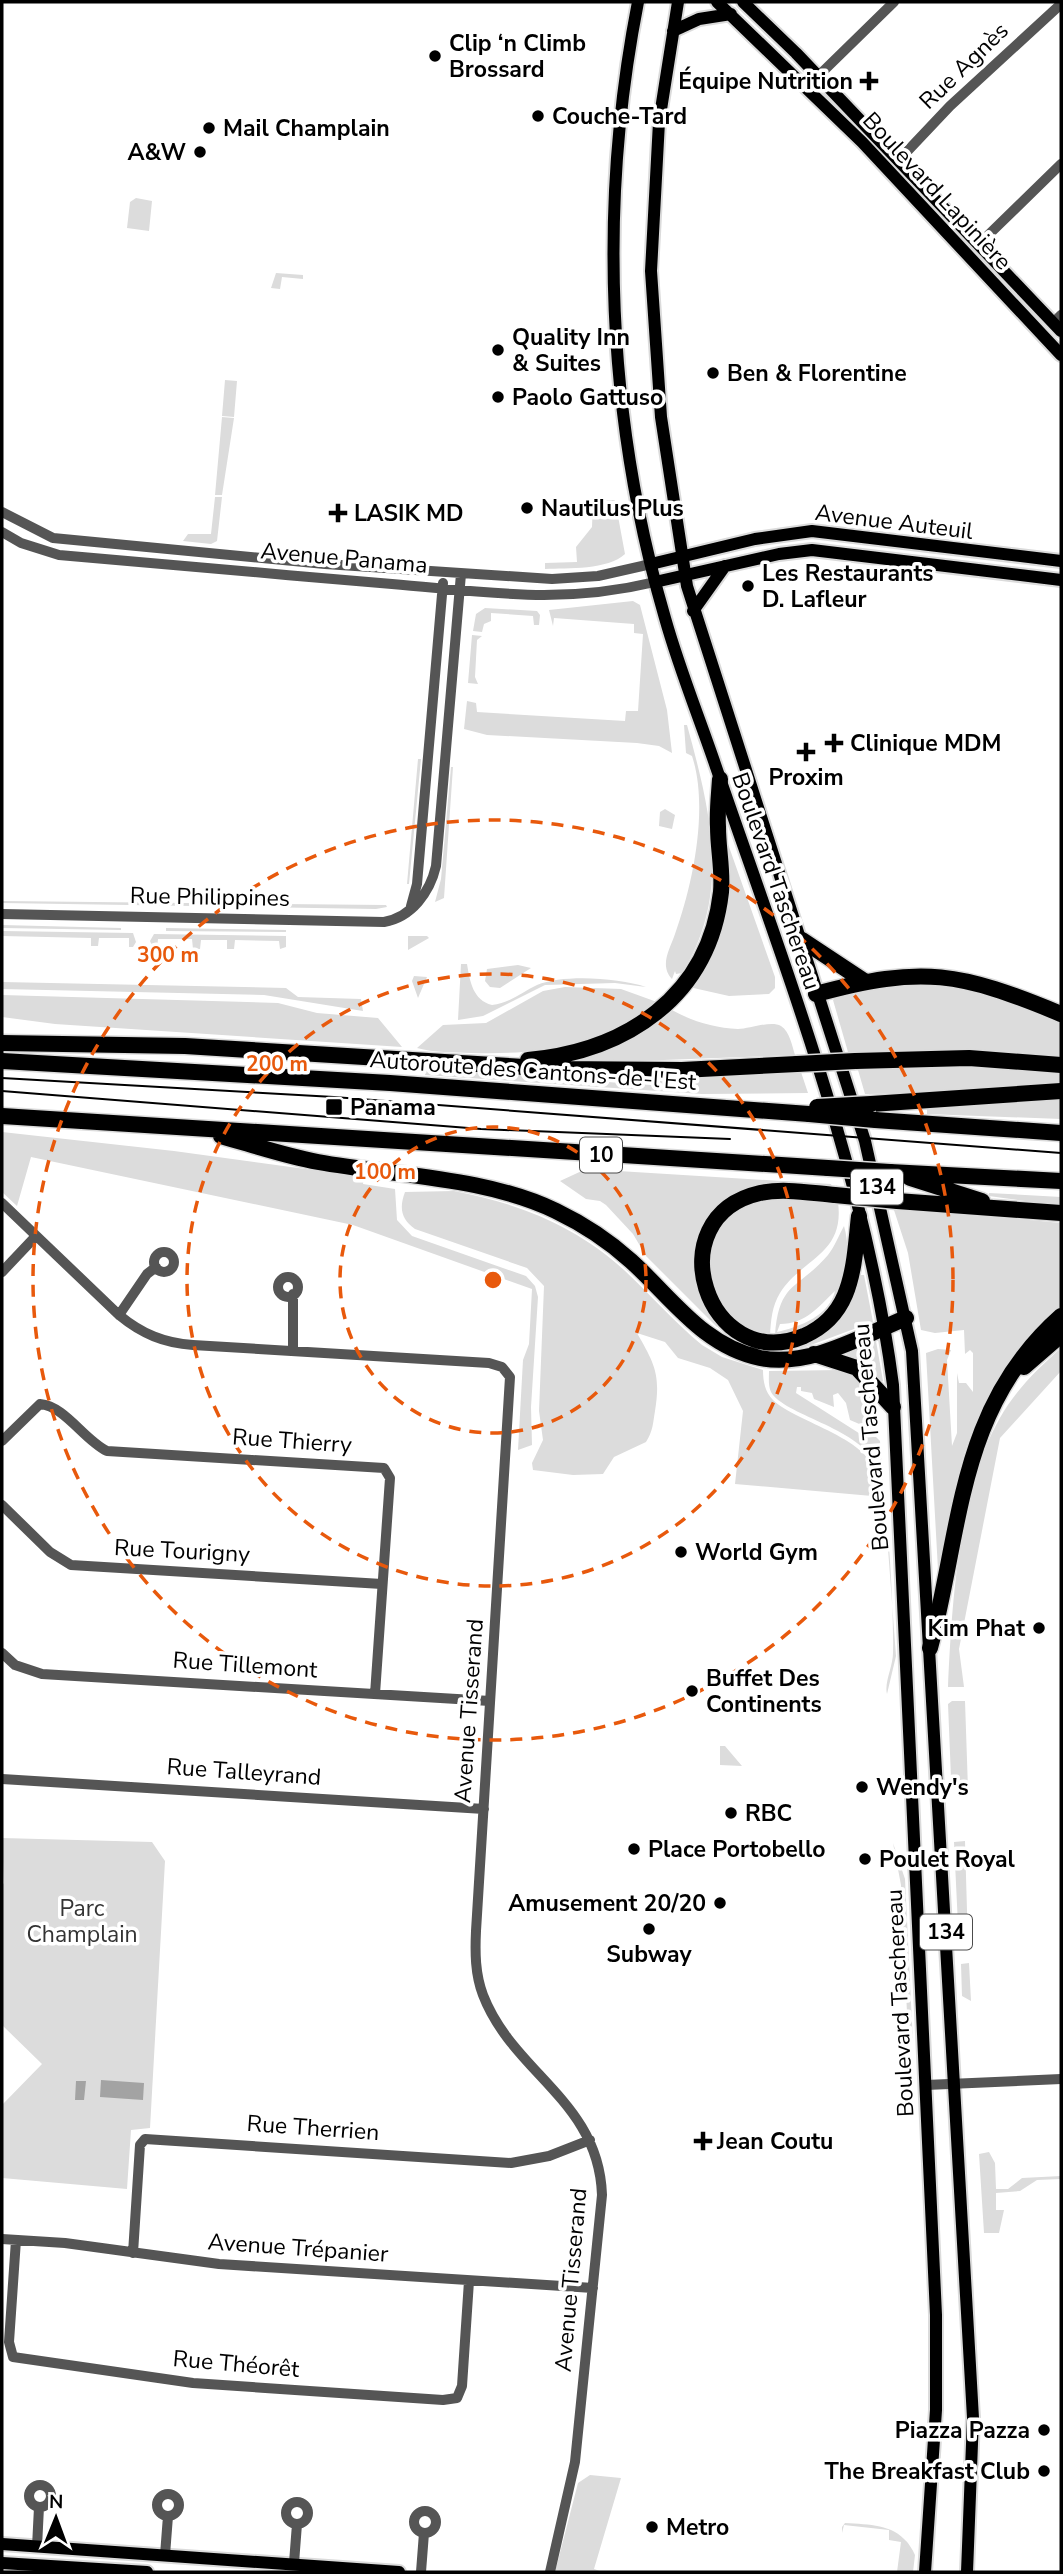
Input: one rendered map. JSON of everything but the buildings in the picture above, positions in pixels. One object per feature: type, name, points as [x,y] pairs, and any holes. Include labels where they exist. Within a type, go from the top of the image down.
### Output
[{"type":"highway","points":[[464,1064],[520,1061],[581,1052],[626,1034],[664,1006],[686,981],[705,948],[719,902],[720,779]]},
{"type":"highway","points":[[802,940],[864,981]]},
{"type":"highway","points":[[816,994],[864,981],[905,975],[953,978],[991,987],[1061,1014]]},
{"type":"highway","points":[[2,1043],[197,1046],[464,1064],[631,1070],[969,1058],[1061,1065]]},
{"type":"highway","name":"Autoroute des Cantons-de-l'Est","points":[[2,1061],[808,1111],[875,1120],[1061,1133]]},
{"type":"highway","points":[[808,1111],[1061,1091]]},
{"type":"highway","name":"10","points":[[2,1116],[1061,1181]]},
{"type":"highway","points":[[183,1126],[316,1161],[522,1197],[565,1216],[603,1239],[694,1324],[720,1343],[746,1354],[769,1360],[796,1359],[906,1318]]},
{"type":"highway","points":[[890,1172],[967,1198],[1025,1210]]},
{"type":"highway","points":[[859,1216],[847,1290],[837,1309],[821,1326],[799,1337],[774,1341],[746,1335],[727,1322],[709,1299],[702,1269],[704,1245],[719,1218],[737,1203],[759,1193],[782,1191],[1061,1213]]},
{"type":"highway","points":[[930,1648],[946,1590],[967,1469],[980,1433],[1027,1350],[1061,1316]]},
{"type":"highway","points":[[998,1398],[1030,1362],[1061,1335]]},
{"type":"highway","points":[[814,1354],[858,1368],[893,1407]]},
{"type":"main road","name":"Boulevard Taschereau","points":[[638,2],[619,137],[614,269],[626,429],[651,564],[684,681],[794,999],[859,1216],[885,1327],[893,1407],[937,2344],[925,2572]]},
{"type":"main road","name":"Boulevard Taschereau","points":[[678,2],[657,139],[651,271],[659,394],[685,575],[693,611],[802,940],[816,994],[869,1155],[906,1318],[918,1405],[973,2417],[967,2572]]},
{"type":"main road","name":"Boulevard Lapinière","points":[[717,2],[807,87],[1061,355]]},
{"type":"main road","name":"Boulevard Lapinière","points":[[743,2],[1059,323]]},
{"type":"main road","points":[[673,31],[699,19],[731,14]]},
{"type":"main road","name":"Avenue Auteuil","points":[[682,556],[755,539],[812,531],[839,532],[1031,560],[1061,561]]},
{"type":"main road","name":"Avenue Auteuil","points":[[685,575],[812,550],[1061,580]]},
{"type":"main road","name":"Avenue Panama","points":[[651,564],[682,556]]},
{"type":"main road","points":[[693,611],[725,565]]},
{"type":"main road","name":"Avenue Panama","points":[[655,582],[685,575]]},
{"type":"main road","points":[[794,999],[816,994]]},
{"type":"main road","points":[[2,2544],[399,2572]]},
{"type":"main road","points":[[2,2563],[147,2572]]},
{"type":"street","points":[[807,87],[894,2]]},
{"type":"street","name":"Rue Agnès","points":[[898,161],[950,106],[1061,4]]},
{"type":"street","points":[[979,244],[1061,164]]},
{"type":"street","name":"Avenue Panama","points":[[2,512],[41,534],[90,543],[444,573],[572,579],[651,564]]},
{"type":"street","name":"Avenue Panama","points":[[2,532],[22,543],[60,555],[560,597],[606,594],[655,582]]},
{"type":"street","points":[[411,906],[417,884],[444,573]]},
{"type":"street","name":"Rue Philippines","points":[[2,914],[384,922],[393,920],[427,893],[436,866],[461,574]]},
{"type":"street","name":"Avenue Tisserand","points":[[2,1203],[119,1315],[144,1334],[172,1342],[494,1364],[509,1374],[511,1386],[476,1942],[481,1990],[501,2027],[570,2107],[590,2140],[599,2163],[602,2186],[575,2462],[550,2572]]},
{"type":"street","points":[[2,1272],[36,1236]]},
{"type":"street","points":[[119,1315],[147,1274],[156,1267]]},
{"type":"street","points":[[293,1294],[293,1351]]},
{"type":"street","name":"Rue Thierry","points":[[2,1441],[40,1404],[55,1408],[87,1439],[107,1451],[384,1468],[390,1478],[375,1694]]},
{"type":"street","name":"Rue Tourigny","points":[[2,1505],[50,1552],[71,1565],[382,1584]]},
{"type":"street","name":"Rue Tillemont","points":[[2,1653],[15,1665],[42,1674],[491,1701]]},
{"type":"street","name":"Rue Talleyrand","points":[[2,1779],[484,1809]]},
{"type":"street","points":[[926,2085],[1061,2079]]},
{"type":"street","name":"Rue Therrien","points":[[133,2253],[140,2145],[145,2139],[511,2163],[549,2156],[590,2140]]},
{"type":"street","name":"Avenue Trépanier","points":[[2,2239],[219,2264],[593,2288]]},
{"type":"street","name":"Rue Théorêt","points":[[16,2240],[9,2342],[13,2357],[193,2383],[443,2400],[457,2398],[462,2386],[469,2281]]},
{"type":"street","points":[[37,2547],[39,2507]]},
{"type":"street","points":[[165,2555],[168,2516]]},
{"type":"street","points":[[294,2563],[297,2524]]},
{"type":"street","points":[[421,2572],[424,2533]]},
{"type":"green space","points":[[136,198],[152,201],[149,231],[127,228],[130,202]]},
{"type":"green space","points":[[276,273],[303,275],[303,279],[282,277],[280,289],[271,288]]},
{"type":"green space","points":[[225,380],[237,381],[234,417],[222,416]]},
{"type":"green space","points":[[222,417],[234,418],[222,495],[215,495]]},
{"type":"green space","points":[[215,497],[222,497],[217,541],[211,544],[183,541],[188,534],[211,534]]},
{"type":"green space","points":[[593,500],[615,500],[625,554],[598,566],[545,569],[545,563],[577,562],[576,547],[592,527]]},
{"type":"green space","points":[[633,601],[640,605],[667,710],[672,753],[659,746],[637,743],[487,735],[464,729],[467,701],[476,703],[477,712],[625,721],[626,711],[638,711],[643,634],[634,633],[634,624],[554,618],[553,626],[549,610]]},
{"type":"green space","points":[[485,608],[537,611],[540,615],[539,625],[534,625],[533,616],[491,613],[491,621],[484,624],[482,632],[473,631],[476,614]]},
{"type":"green space","points":[[472,635],[482,636],[477,640],[475,677],[478,684],[468,683]]},
{"type":"green space","points":[[684,725],[687,725],[709,820],[712,882],[698,943],[682,973],[676,974],[675,971],[672,979],[666,968],[667,957],[688,892],[699,822],[697,776],[692,756],[686,753]]},
{"type":"green space","points":[[418,759],[421,759],[407,884]]},
{"type":"green space","points":[[451,767],[444,898],[435,902],[441,879]]},
{"type":"green space","points":[[665,809],[675,815],[672,829],[659,826],[660,812]]},
{"type":"green space","points":[[728,844],[775,977],[775,988],[769,994],[729,996],[689,987]]},
{"type":"green space","points":[[2,901],[386,905],[387,907],[376,909]]},
{"type":"green space","points":[[2,925],[121,928],[121,930],[2,928]]},
{"type":"green space","points":[[166,928],[286,930],[286,932],[166,931]]},
{"type":"green space","points":[[2,931],[133,933],[136,942],[133,947],[129,947],[129,938],[99,938],[98,946],[91,946],[91,938],[2,936]]},
{"type":"green space","points":[[154,934],[286,936],[286,947],[280,949],[279,941],[235,940],[234,949],[227,949],[227,940],[201,940],[200,949],[193,949],[192,939],[158,939],[157,948],[153,948],[150,941]]},
{"type":"green space","points":[[408,936],[427,936],[429,938],[408,950]]},
{"type":"green space","points":[[461,964],[467,964],[471,984],[480,999],[492,1005],[510,1000],[537,985],[562,979],[607,980],[646,987],[615,983],[545,985],[483,1016],[458,1020]]},
{"type":"green space","points":[[518,965],[531,968],[500,988],[490,987],[485,981],[487,969]]},
{"type":"green space","points":[[414,976],[427,977],[418,998],[412,981]]},
{"type":"green space","points":[[2,982],[286,988],[298,997],[361,999],[363,1011],[264,995],[2,989]]},
{"type":"green space","points":[[893,983],[961,985],[1061,1020],[1061,1058],[991,1052],[848,1052],[833,1000],[839,995]]},
{"type":"green space","points":[[565,987],[621,989],[657,1002],[613,1029],[569,1045],[497,1053],[437,1052],[417,1048],[443,1025],[486,1023],[543,991]]},
{"type":"green space","points":[[2,995],[278,1003],[317,1013],[378,1018],[402,1047],[55,1024],[2,1017]]},
{"type":"green space","points":[[670,1009],[694,1020],[720,1027],[738,1029],[777,1024],[787,1032],[795,1055],[583,1063],[582,1057]]},
{"type":"green space","points":[[961,1065],[1061,1072],[1061,1085],[951,1093],[865,1094],[858,1070]]},
{"type":"green space","points":[[426,1071],[605,1077],[801,1072],[808,1093],[702,1094],[425,1075]]},
{"type":"green space","points":[[1061,1098],[1061,1119],[927,1114],[927,1108]]},
{"type":"green space","points":[[2,1132],[174,1151],[364,1177],[363,1184],[395,1189],[397,1220],[412,1236],[526,1276],[535,1286],[538,1297],[531,1407],[532,1445],[518,1450],[523,1360],[529,1344],[532,1289],[353,1225],[31,1157],[17,1206],[2,1192]]},
{"type":"green space","points":[[586,1169],[831,1184],[834,1191],[751,1190],[695,1258],[698,1288],[719,1324],[717,1327],[646,1256],[633,1234],[606,1205],[600,1201],[586,1199],[560,1181]]},
{"type":"green space","points":[[454,1191],[501,1202],[545,1218],[606,1254],[702,1345],[722,1357],[763,1370],[765,1386],[773,1400],[858,1449],[871,1462],[876,1478],[872,1496],[735,1484],[743,1411],[728,1380],[710,1368],[678,1358],[665,1342],[637,1333],[655,1369],[657,1387],[653,1423],[646,1442],[614,1457],[603,1474],[573,1475],[533,1470],[532,1463],[543,1440],[539,1411],[544,1286],[527,1268],[415,1229],[404,1217],[402,1203],[405,1192]]},
{"type":"green space","points":[[989,1193],[1061,1197],[1061,1206],[989,1196]]},
{"type":"green space","points":[[785,1198],[838,1202],[838,1220],[829,1245],[789,1281],[777,1298],[770,1335],[740,1323],[721,1306],[714,1293],[708,1264],[715,1235],[734,1213],[758,1202]]},
{"type":"green space","points":[[893,1207],[1061,1223],[1061,1310],[999,1383],[976,1424],[960,1471],[942,1571],[938,1570],[926,1353],[938,1349],[951,1350],[947,1360],[952,1446],[957,1433],[957,1373],[959,1383],[966,1383],[973,1392],[973,1353],[970,1350],[965,1354],[964,1330],[935,1333],[921,1330],[908,1253]]},
{"type":"green space","points":[[844,1226],[847,1241],[845,1271],[834,1300],[826,1312],[802,1330],[775,1335],[777,1317],[786,1295],[828,1255]],"holes":[[[835,1291],[832,1299],[813,1319],[777,1332],[780,1324],[804,1318]]]},
{"type":"green space","points":[[857,1275],[864,1275],[873,1322],[800,1349],[799,1345],[809,1341]]},
{"type":"green space","points":[[876,1341],[883,1381],[880,1382],[864,1366],[846,1358],[847,1352]]},
{"type":"green space","points":[[1061,1348],[1061,1371],[1000,1438],[959,1649],[964,1687],[948,1687],[956,1576],[970,1498],[981,1461],[995,1427],[1013,1398]]},
{"type":"green space","points":[[841,1370],[857,1379],[872,1399],[876,1426],[871,1429],[850,1420],[846,1403],[838,1393],[833,1395],[834,1407],[814,1399],[812,1393],[801,1391],[801,1387],[797,1387],[796,1393],[865,1437],[876,1437],[880,1441],[885,1509],[880,1477],[875,1463],[866,1451],[838,1431],[790,1408],[778,1400],[770,1389],[769,1371]]},
{"type":"green space","points":[[885,1509],[890,1555],[892,1607]]},
{"type":"green space","points":[[892,1607],[896,1656],[887,1694],[893,1653]]},
{"type":"green space","points":[[952,1701],[965,1701],[968,1789],[959,1788],[951,1778],[948,1704]]},
{"type":"green space","points":[[720,1746],[725,1746],[742,1766],[720,1765]]},
{"type":"green space","name":"Parc Champlain","points":[[2,1838],[152,1842],[165,1861],[150,2128],[131,2130],[127,2189],[2,2178],[2,2105],[42,2064],[2,2025]]},
{"type":"green space","points":[[965,1841],[968,1946],[959,1946],[954,1842]]},
{"type":"green space","points":[[893,1843],[905,1879],[913,2043],[907,2013],[901,1885]]},
{"type":"green space","points":[[969,1963],[971,2001],[962,1996],[961,1964]]},
{"type":"green space","points":[[989,2152],[995,2163],[996,2189],[1008,2189],[1022,2178],[1061,2176],[1061,2179],[1037,2180],[1020,2191],[996,2193],[996,2210],[1004,2210],[999,2233],[984,2233],[979,2154]]},
{"type":"green space","points":[[590,2475],[621,2478],[594,2569],[603,2572],[555,2572],[578,2483]]},
{"type":"green space","points":[[845,2523],[886,2528],[902,2537],[915,2555],[913,2572],[897,2572],[901,2542],[889,2540],[889,2530],[844,2525],[842,2533],[842,2527]]},
{"type":"shaded area","points":[[101,2080],[144,2083],[143,2100],[100,2097]]},
{"type":"shaded area","points":[[76,2081],[86,2081],[84,2100],[75,2100]]},
{"type":"tram line","points":[[2,1078],[334,1097],[1061,1153]]},
{"type":"tram line","points":[[2,1091],[481,1129],[730,1139]]},
{"type":"place","name":"Clip ‘n Climb Brossard","points":[[435,56]]},
{"type":"place","name":"Équipe Nutrition","points":[[869,81]]},
{"type":"place","name":"Couche-Tard","points":[[538,116]]},
{"type":"place","name":"Mail Champlain","points":[[209,128]]},
{"type":"place","name":"A&W","points":[[200,152]]},
{"type":"place","name":"Quality Inn & Suites","points":[[498,350]]},
{"type":"place","name":"Ben & Florentine","points":[[713,373]]},
{"type":"place","name":"Paolo Gattuso","points":[[498,397]]},
{"type":"place","name":"Nautilus Plus","points":[[527,508]]},
{"type":"place","name":"LASIK MD","points":[[338,513]]},
{"type":"place","name":"Les Restaurants D. Lafleur","points":[[748,586]]},
{"type":"place","name":"Clinique MDM","points":[[834,743]]},
{"type":"place","name":"Proxim","points":[[806,752]]},
{"type":"place","name":"Panama","points":[[334,1107]]},
{"type":"place","name":"World Gym","points":[[681,1552]]},
{"type":"place","name":"Kim Phat","points":[[1039,1628]]},
{"type":"place","name":"Buffet Des Continents","points":[[692,1691]]},
{"type":"place","name":"Wendy's","points":[[862,1787]]},
{"type":"place","name":"RBC","points":[[731,1813]]},
{"type":"place","name":"Place Portobello","points":[[634,1849]]},
{"type":"place","name":"Poulet Royal","points":[[865,1859]]},
{"type":"place","name":"Amusement 20/20","points":[[720,1903]]},
{"type":"place","name":"Subway","points":[[649,1929]]},
{"type":"place","name":"Jean Coutu","points":[[703,2141]]},
{"type":"place","name":"Piazza Pazza","points":[[1044,2430]]},
{"type":"place","name":"The Breakfast Club","points":[[1044,2471]]},
{"type":"place","name":"Metro","points":[[652,2527]]}]
